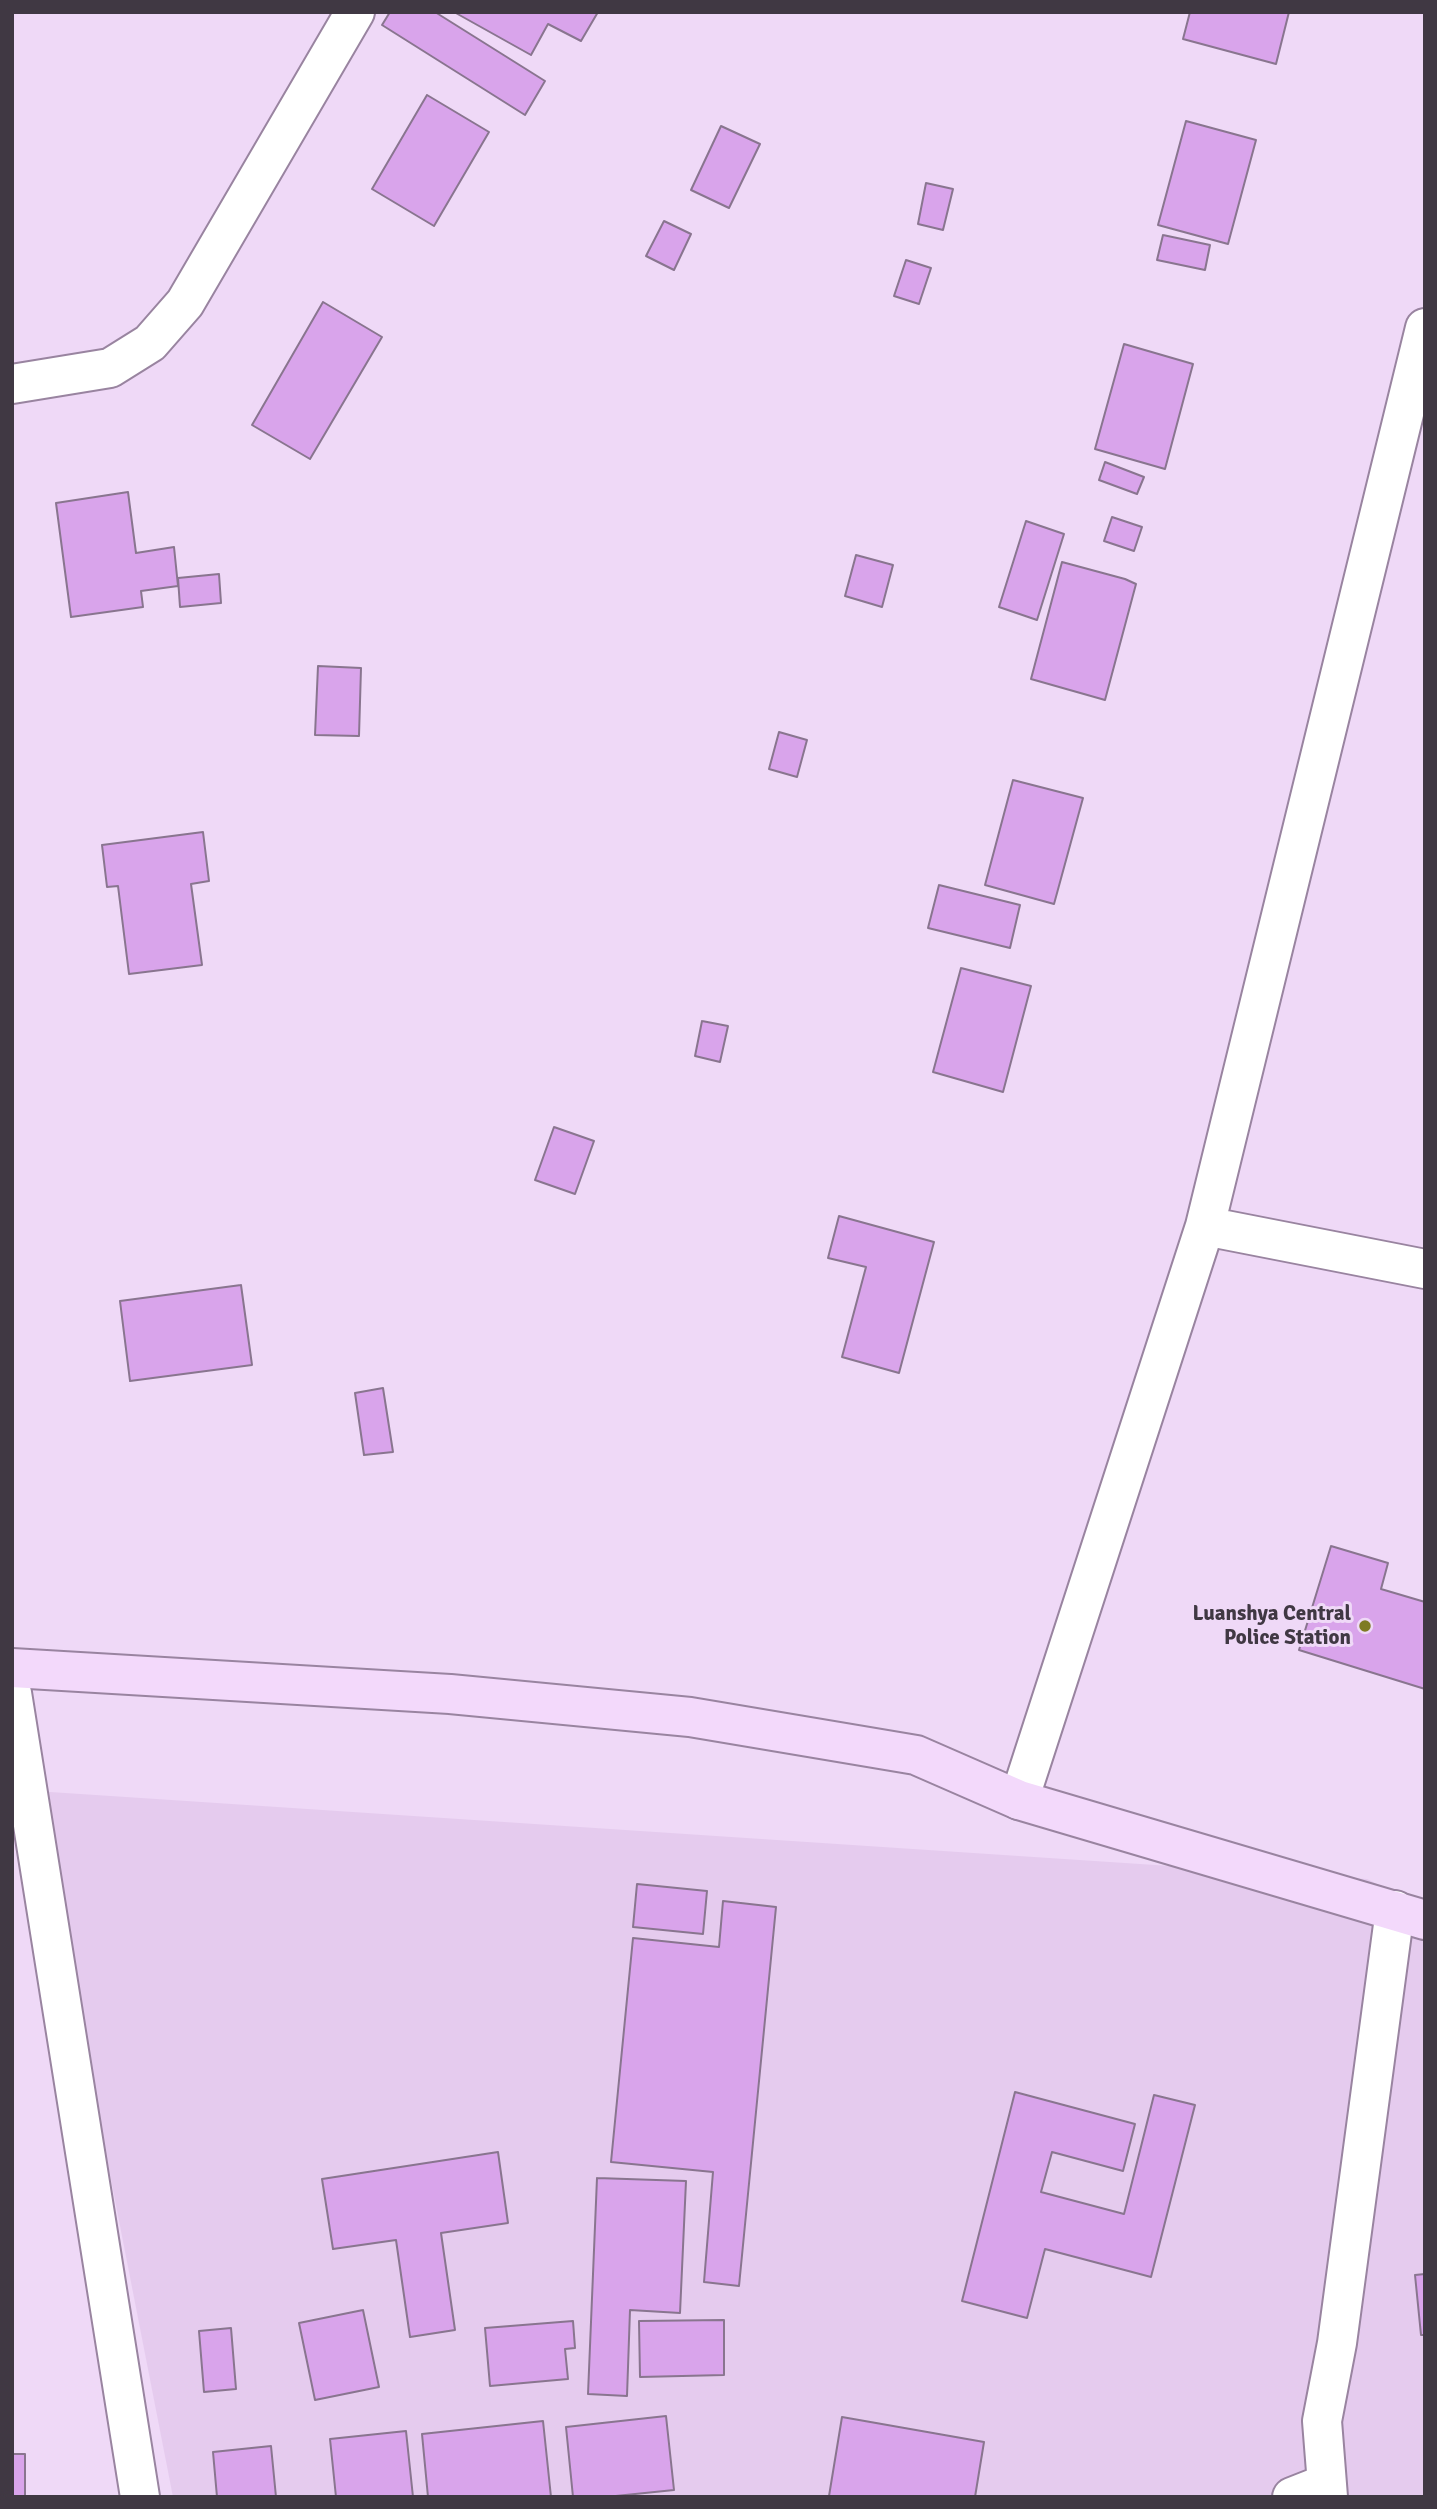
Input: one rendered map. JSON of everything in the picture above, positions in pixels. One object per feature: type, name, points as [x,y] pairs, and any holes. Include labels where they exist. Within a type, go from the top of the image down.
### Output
[{"type":"main road","points":[[12,1668],[450,1694],[690,1717],[916,1755],[1019,1800],[1410,1915]]},
{"type":"street","points":[[12,384],[110,368],[150,343],[186,303],[355,12]]},
{"type":"street","points":[[1019,1800],[1205,1226],[1425,328]]},
{"type":"street","points":[[1205,1226],[1425,1269]]},
{"type":"street","points":[[12,1693],[140,2497]]},
{"type":"street","points":[[1315,2493],[1322,2421],[1410,1915]]},
{"type":"shaded area","points":[[35,1791],[1367,1879],[1425,1907],[1425,2497],[173,2497]]},
{"type":"building","points":[[390,12],[435,12],[545,81],[525,115],[382,25]]},
{"type":"building","points":[[454,12],[598,12],[581,41],[548,24],[531,55]]},
{"type":"building","points":[[1190,12],[1289,12],[1276,64],[1183,39]]},
{"type":"building","points":[[427,95],[489,132],[434,226],[372,189]]},
{"type":"building","points":[[1186,121],[1256,140],[1228,244],[1158,225]]},
{"type":"building","points":[[721,126],[760,144],[729,208],[691,190]]},
{"type":"building","points":[[926,183],[953,189],[943,230],[918,224]]},
{"type":"building","points":[[664,221],[691,234],[674,270],[646,256]]},
{"type":"building","points":[[1163,235],[1210,245],[1205,270],[1157,260]]},
{"type":"building","points":[[906,260],[931,268],[919,304],[894,296]]},
{"type":"building","points":[[323,302],[382,337],[310,459],[252,425]]},
{"type":"building","points":[[1124,344],[1193,364],[1165,469],[1095,449]]},
{"type":"building","points":[[1105,462],[1144,477],[1137,494],[1099,480]]},
{"type":"building","points":[[128,492],[136,553],[174,547],[178,586],[141,591],[143,607],[71,617],[56,503]]},
{"type":"building","points":[[1112,517],[1142,527],[1134,551],[1104,541]]},
{"type":"building","points":[[1026,521],[1064,534],[1037,620],[999,607]]},
{"type":"building","points":[[856,555],[893,565],[882,607],[845,596]]},
{"type":"building","points":[[1062,562],[1136,584],[1105,700],[1031,679]]},
{"type":"building","points":[[219,574],[221,603],[180,607],[178,578]]},
{"type":"building","points":[[318,666],[361,668],[359,736],[315,735]]},
{"type":"building","points":[[779,732],[807,740],[797,777],[769,769]]},
{"type":"building","points":[[1013,780],[1083,798],[1054,904],[985,885]]},
{"type":"building","points":[[203,832],[209,881],[191,884],[202,965],[129,974],[118,886],[107,887],[102,845]]},
{"type":"building","points":[[939,885],[1020,905],[1010,948],[928,928]]},
{"type":"building","points":[[961,968],[1031,986],[1003,1092],[933,1072]]},
{"type":"building","points":[[702,1021],[728,1026],[720,1062],[695,1056]]},
{"type":"building","points":[[554,1127],[594,1141],[575,1194],[535,1180]]},
{"type":"building","points":[[839,1216],[934,1242],[899,1373],[842,1357],[866,1267],[828,1258]]},
{"type":"building","points":[[241,1285],[252,1365],[130,1381],[120,1301]]},
{"type":"building","points":[[383,1388],[393,1452],[364,1455],[355,1393]]},
{"type":"building","name":"Luanshya Central Police Station","points":[[1331,1546],[1388,1563],[1381,1589],[1425,1602],[1425,1689],[1299,1650]]},
{"type":"building","points":[[637,1884],[707,1891],[703,1934],[633,1927]]},
{"type":"building","points":[[723,1901],[776,1907],[739,2286],[704,2282],[713,2172],[611,2162],[633,1938],[719,1947]]},
{"type":"building","points":[[1015,2092],[1135,2124],[1123,2171],[1052,2152],[1041,2192],[1124,2214],[1154,2095],[1195,2105],[1151,2277],[1045,2249],[1027,2318],[962,2301]]},
{"type":"building","points":[[498,2152],[508,2223],[441,2233],[455,2330],[410,2337],[396,2240],[333,2249],[322,2179]]},
{"type":"building","points":[[597,2178],[686,2181],[680,2313],[630,2310],[627,2396],[588,2394]]},
{"type":"building","points":[[1425,2274],[1425,2335],[1421,2335],[1415,2275]]},
{"type":"building","points":[[363,2310],[379,2387],[315,2400],[299,2323]]},
{"type":"building","points":[[724,2320],[724,2375],[640,2377],[639,2321]]},
{"type":"building","points":[[573,2321],[575,2348],[565,2349],[568,2379],[490,2386],[485,2328]]},
{"type":"building","points":[[231,2328],[236,2389],[204,2392],[199,2331]]},
{"type":"building","points":[[666,2416],[674,2490],[606,2497],[573,2497],[566,2427]]},
{"type":"building","points":[[842,2417],[984,2442],[975,2497],[829,2496]]},
{"type":"building","points":[[543,2421],[551,2497],[428,2497],[422,2434]]},
{"type":"building","points":[[406,2431],[413,2497],[336,2497],[330,2439]]},
{"type":"building","points":[[271,2446],[276,2497],[217,2497],[213,2452]]},
{"type":"building","points":[[12,2454],[25,2454],[25,2497],[12,2497]]},
{"type":"place","name":"Luanshya Central Police Station","points":[[1365,1626]]}]
